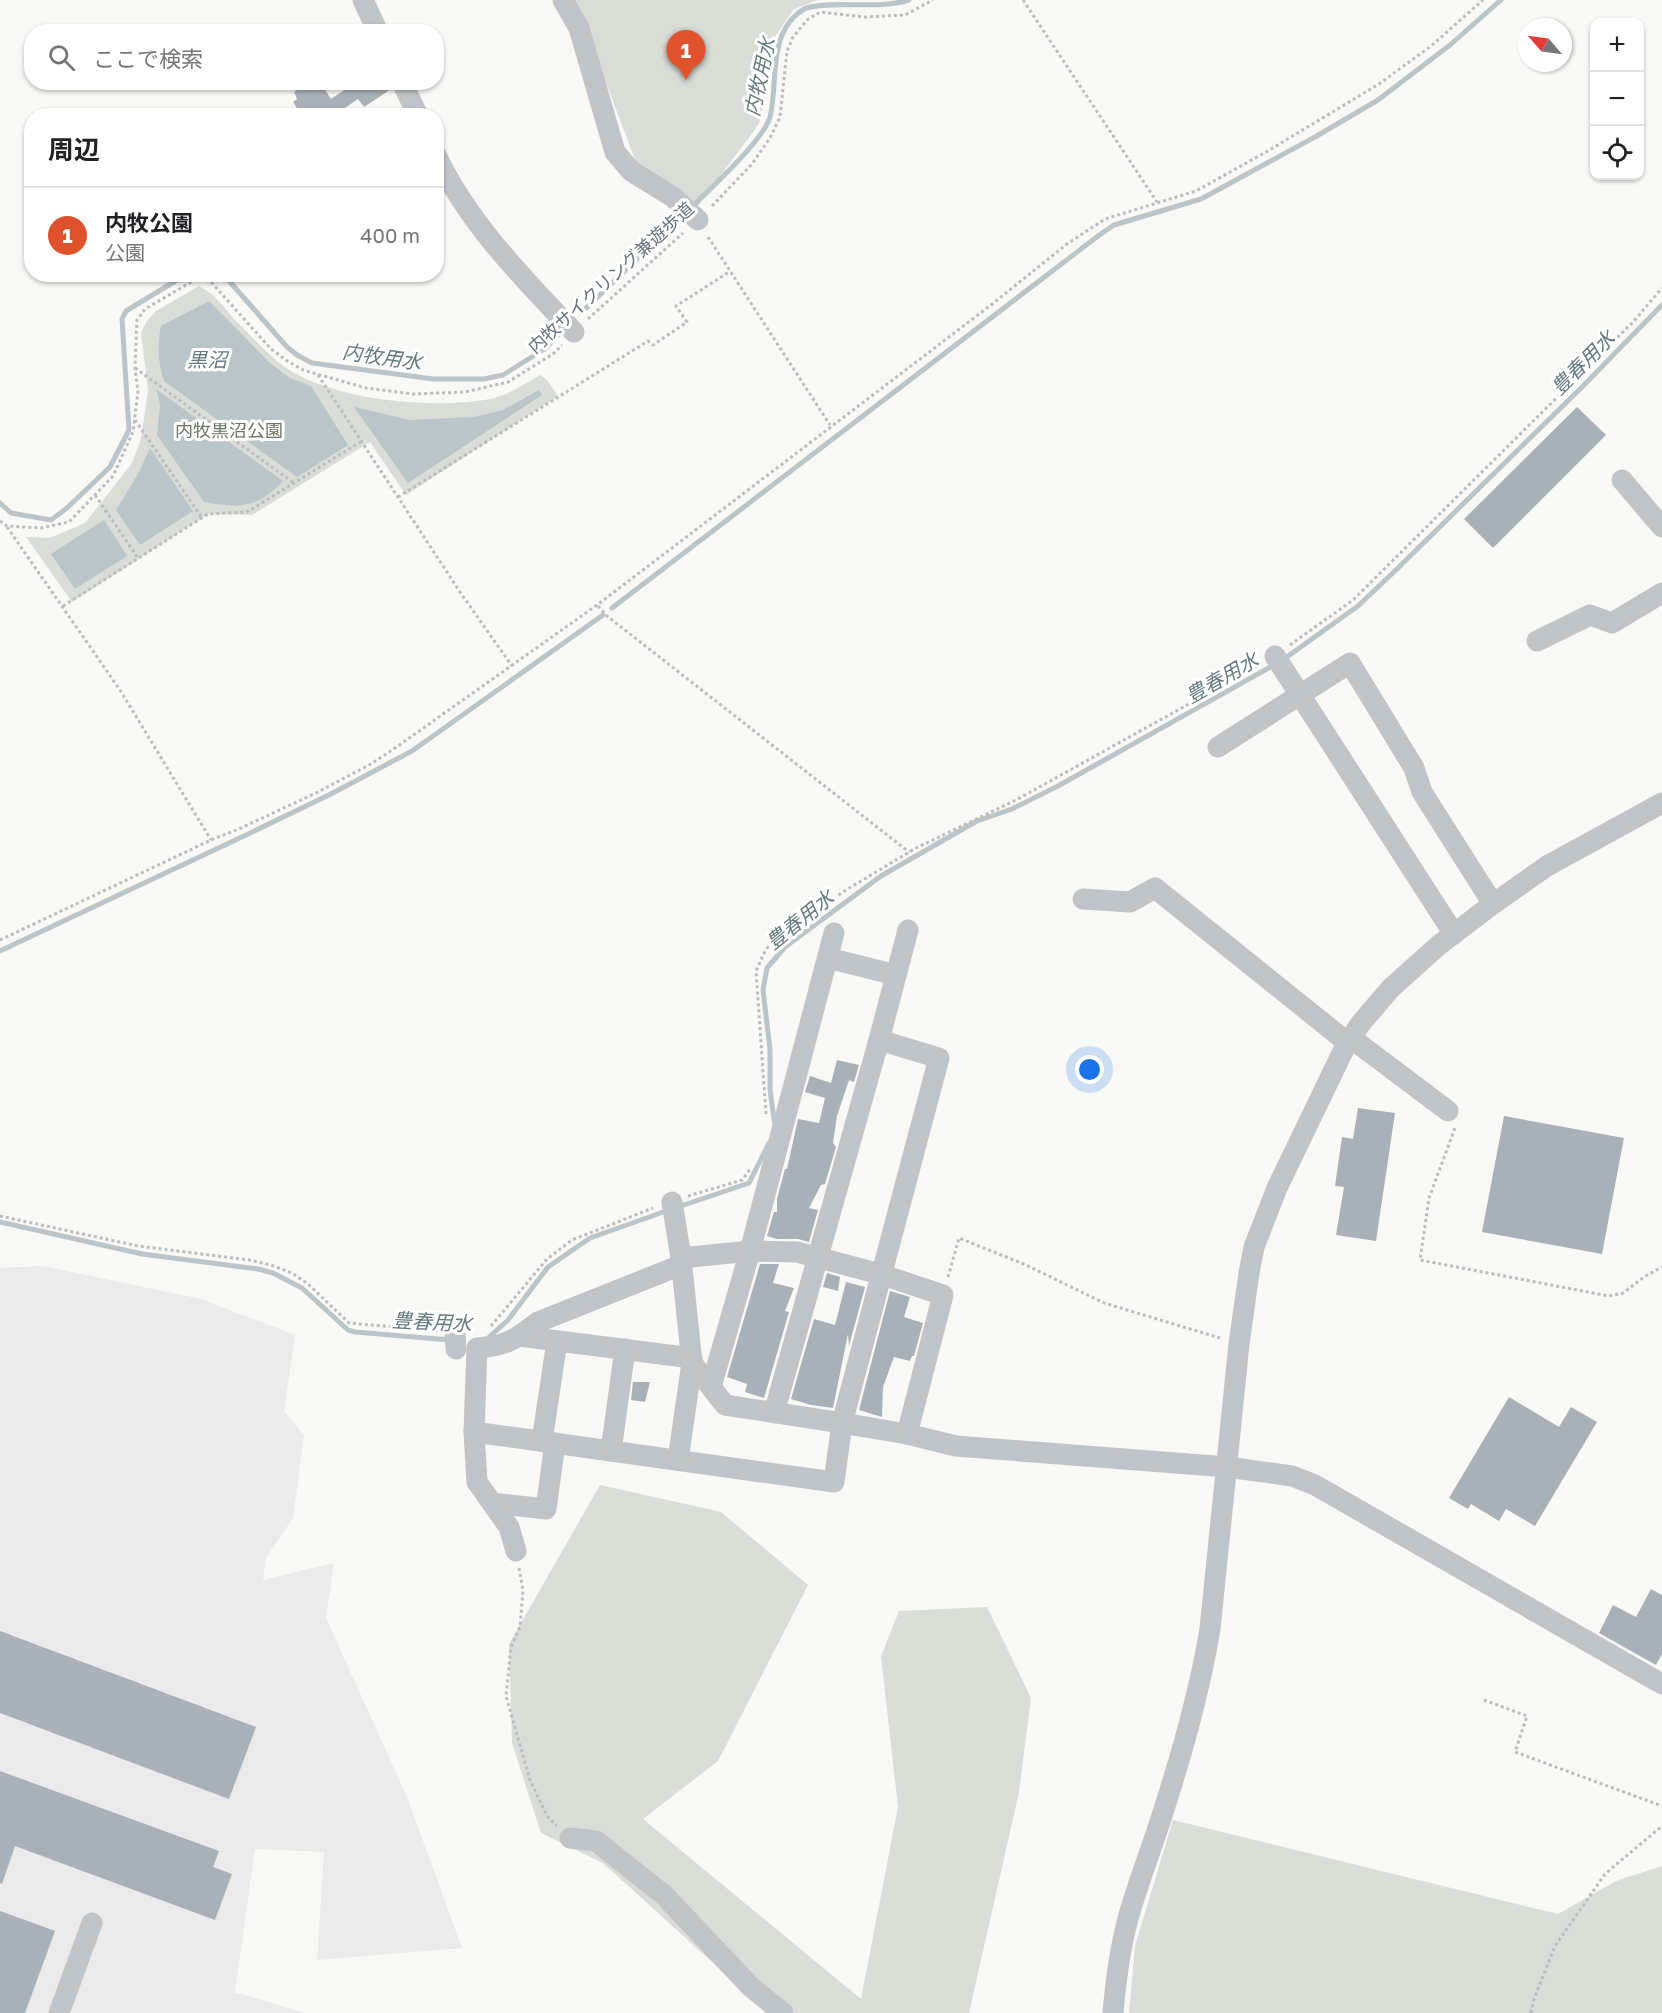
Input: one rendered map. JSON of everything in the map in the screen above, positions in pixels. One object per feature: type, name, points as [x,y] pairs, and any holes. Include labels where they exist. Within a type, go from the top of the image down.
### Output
[{"type":"street","points":[[363,0],[374,24]]},
{"type":"street","points":[[563,0],[579,28],[615,152],[631,171],[672,197],[698,220]]},
{"type":"street","points":[[406,90],[414,108]]},
{"type":"street","points":[[444,171],[482,230],[574,332]]},
{"type":"street","points":[[1622,480],[1662,527]]},
{"type":"street","points":[[1537,641],[1590,615],[1612,622],[1662,593]]},
{"type":"street","points":[[1279,661],[1454,934]]},
{"type":"street","points":[[1218,747],[1350,663],[1414,768],[1422,792],[1493,904]]},
{"type":"street","points":[[1113,2013],[1129,1915],[1193,1715],[1203,1672],[1210,1629],[1239,1344],[1249,1273],[1264,1219],[1281,1178],[1350,1040],[1361,1023],[1391,988],[1454,934],[1547,866],[1662,803]]},
{"type":"street","points":[[1083,899],[1130,902],[1155,888],[1350,1040],[1448,1111]]},
{"type":"street","points":[[774,1413],[908,930]]},
{"type":"street","points":[[711,1387],[750,1251],[834,933]]},
{"type":"street","points":[[828,958],[896,975]]},
{"type":"street","points":[[474,1432],[834,1482],[843,1423],[880,1274],[939,1058],[879,1040]]},
{"type":"street","points":[[674,1211],[692,1361],[678,1460]]},
{"type":"street","points":[[516,1551],[509,1527],[477,1482],[474,1432],[477,1348],[500,1346],[538,1322],[681,1261],[750,1251],[797,1252],[880,1274],[943,1295],[907,1434]]},
{"type":"street","points":[[519,1336],[625,1349],[692,1361],[725,1405],[907,1434],[956,1446],[1227,1467],[1292,1476],[1315,1485],[1662,1684]]},
{"type":"street","points":[[492,1503],[546,1509],[557,1341]]},
{"type":"street","points":[[611,1451],[625,1349]]},
{"type":"street","points":[[570,1838],[596,1841],[664,1895],[751,1987],[783,2013]]},
{"type":"street","points":[[59,2013],[92,1923]]},
{"type":"path","name":"内牧サイクリング兼遊歩道","points":[[211,282],[271,349],[303,370],[366,388],[413,394],[465,392],[508,382],[553,354],[574,332],[698,220],[752,164],[770,138],[780,117],[787,51],[793,37],[807,20],[820,12],[865,16],[905,15],[933,0]]},
{"type":"path","points":[[1023,0],[1157,202]]},
{"type":"path","points":[[0,940],[318,792],[371,764],[438,720],[597,605],[991,305],[1067,244],[1106,219],[1196,191],[1333,113],[1379,84],[1431,46],[1483,0]]},
{"type":"path","points":[[698,220],[729,272],[831,426]]},
{"type":"path","points":[[398,497],[648,341],[653,345],[687,322],[676,306],[729,272]]},
{"type":"path","name":"内牧サイクリング兼遊歩道","points":[[7,526],[42,528],[69,522],[113,476],[133,432],[135,420],[138,391],[135,368],[137,320],[145,309],[191,282]]},
{"type":"path","points":[[766,1117],[756,971],[766,949],[784,933],[846,890],[909,852],[1016,800],[1279,661],[1353,600],[1633,322],[1662,288]]},
{"type":"path","points":[[135,368],[294,483]]},
{"type":"path","points":[[318,373],[460,592],[512,666]]},
{"type":"path","points":[[135,420],[202,518]]},
{"type":"path","points":[[63,606],[208,514],[247,512],[362,441]]},
{"type":"path","points":[[95,495],[138,558]]},
{"type":"path","points":[[0,521],[7,526],[120,690],[211,840]]},
{"type":"path","points":[[597,605],[607,616],[909,852]]},
{"type":"path","points":[[1448,1111],[1458,1119],[1429,1198],[1420,1260],[1609,1296],[1623,1293],[1662,1267]]},
{"type":"path","points":[[489,1328],[547,1259],[572,1240],[674,1211],[742,1180],[753,1166]]},
{"type":"path","points":[[0,1216],[138,1246],[249,1260],[271,1265],[292,1273],[308,1284],[349,1323],[456,1341]]},
{"type":"path","points":[[943,1295],[959,1238],[1026,1265],[1104,1303],[1239,1344]]},
{"type":"path","points":[[516,1551],[523,1590],[520,1628],[511,1647],[506,1696],[530,1780],[547,1816],[570,1838]]},
{"type":"path","points":[[1484,1701],[1527,1716],[1515,1752],[1662,1806]]},
{"type":"path","points":[[1531,2013],[1534,1999],[1555,1946],[1605,1874],[1662,1826]]},
{"type":"shaded area","points":[[43,1266],[201,1299],[295,1335],[284,1411],[304,1435],[293,1518],[266,1558],[263,1580],[334,1563],[326,1618],[407,1797],[462,1948],[317,1960],[324,1852],[255,1849],[235,1992],[305,2013],[0,2013],[0,1268]]},
{"type":"green space","points":[[571,0],[818,0],[794,9],[776,35],[759,124],[697,207],[639,170],[581,17]]},
{"type":"green space","name":"内牧黒沼公園","points":[[199,286],[215,297],[278,362],[298,375],[322,385],[380,399],[410,402],[466,402],[503,395],[540,375],[547,380],[558,396],[406,495],[370,442],[252,515],[208,514],[72,602],[26,537],[50,538],[85,523],[132,463],[141,439],[148,390],[141,332],[156,311]]},
{"type":"green space","points":[[600,1485],[721,1512],[808,1585],[718,1761],[643,1819],[861,1999],[898,1807],[881,1656],[899,1611],[987,1607],[1031,1698],[1019,1792],[969,2013],[768,2013],[603,1863],[541,1833],[512,1743],[509,1644]]},
{"type":"green space","points":[[1173,1820],[1558,1914],[1616,1881],[1662,1866],[1662,2013],[1129,2013],[1135,1946]]},
{"type":"water","name":"黒沼","points":[[209,301],[270,363],[290,378],[311,386],[348,445],[297,477],[164,381],[159,354],[161,326]]},
{"type":"water","name":"黒沼","points":[[156,389],[283,481],[256,502],[227,505],[204,502],[157,435],[160,405]]},
{"type":"water","points":[[539,390],[542,395],[408,483],[354,407],[410,420],[474,417],[503,410]]},
{"type":"water","points":[[150,448],[193,511],[140,545],[116,510],[138,474]]},
{"type":"water","points":[[104,520],[127,556],[75,589],[51,554]]},
{"type":"building","points":[[325,90],[331,99],[344,90],[390,90],[364,107],[358,99],[345,108],[297,108],[293,102],[297,99],[294,92]]},
{"type":"building","points":[[1577,407],[1606,435],[1493,548],[1464,519]]},
{"type":"building","points":[[837,1060],[859,1065],[854,1082],[849,1080],[837,1116],[833,1143],[836,1147],[825,1184],[821,1185],[809,1208],[818,1210],[809,1242],[767,1236],[774,1212],[777,1212],[777,1199],[785,1169],[787,1169],[798,1119],[819,1123],[825,1098],[805,1092],[810,1076],[831,1083]]},
{"type":"building","points":[[1358,1108],[1395,1113],[1376,1241],[1336,1235],[1344,1187],[1335,1186],[1342,1137],[1353,1139]]},
{"type":"building","points":[[1504,1116],[1624,1138],[1602,1254],[1482,1232]]},
{"type":"building","points":[[760,1264],[779,1264],[773,1283],[794,1288],[785,1311],[789,1312],[764,1398],[745,1392],[747,1384],[727,1377]]},
{"type":"building","points":[[827,1273],[840,1277],[838,1291],[823,1287]]},
{"type":"building","points":[[846,1282],[865,1287],[849,1346],[848,1334],[833,1408],[791,1399],[814,1319],[835,1325]]},
{"type":"building","points":[[890,1291],[910,1297],[904,1317],[923,1323],[914,1356],[910,1361],[894,1357],[883,1387],[882,1417],[859,1410]]},
{"type":"building","points":[[633,1382],[650,1382],[645,1402],[631,1400]]},
{"type":"building","points":[[1509,1397],[1559,1427],[1571,1407],[1597,1422],[1535,1526],[1506,1509],[1499,1521],[1471,1504],[1468,1509],[1449,1498]]},
{"type":"building","points":[[1651,1589],[1662,1595],[1662,1654],[1656,1665],[1599,1633],[1613,1605],[1636,1617]]},
{"type":"building","points":[[0,1631],[256,1727],[229,1799],[0,1713]]},
{"type":"building","points":[[0,1771],[219,1851],[213,1867],[232,1874],[215,1920],[15,1846],[2,1884],[0,1883]]},
{"type":"building","points":[[0,1911],[55,1931],[25,2013],[0,2013]]},
{"type":"waterway","name":"内牧用水","points":[[696,203],[738,162],[766,126],[770,117],[779,43],[793,18],[806,8],[818,6],[883,4],[909,0]]},
{"type":"waterway","points":[[612,608],[1114,225],[1201,199],[1315,137],[1378,100],[1450,45],[1501,0]]},
{"type":"waterway","name":"内牧用水","points":[[581,313],[683,215]]},
{"type":"waterway","name":"内牧用水","points":[[0,503],[11,513],[51,520],[110,467],[129,430],[122,319],[126,311],[174,282]]},
{"type":"waterway","name":"内牧用水","points":[[230,282],[287,347],[312,363],[433,379],[484,379],[503,375],[546,348],[560,333]]},
{"type":"waterway","name":"豊春用水","points":[[1284,659],[1358,606],[1584,385],[1662,305]]},
{"type":"waterway","points":[[0,951],[331,794],[412,751],[603,615]]},
{"type":"waterway","name":"豊春用水","points":[[775,1126],[770,1090],[770,1049],[763,990],[767,968],[785,947],[881,876],[977,821],[1012,809],[1058,786],[1276,664]]},
{"type":"waterway","name":"豊春用水","points":[[678,1207],[749,1183],[769,1143]]},
{"type":"waterway","name":"豊春用水","points":[[486,1340],[508,1320],[548,1267],[590,1238],[669,1210]]},
{"type":"waterway","name":"豊春用水","points":[[0,1222],[142,1254],[258,1269],[273,1273],[302,1288],[348,1330],[450,1340]]},
{"type":"place","name":"内牧公園","points":[[686,80]]}]
